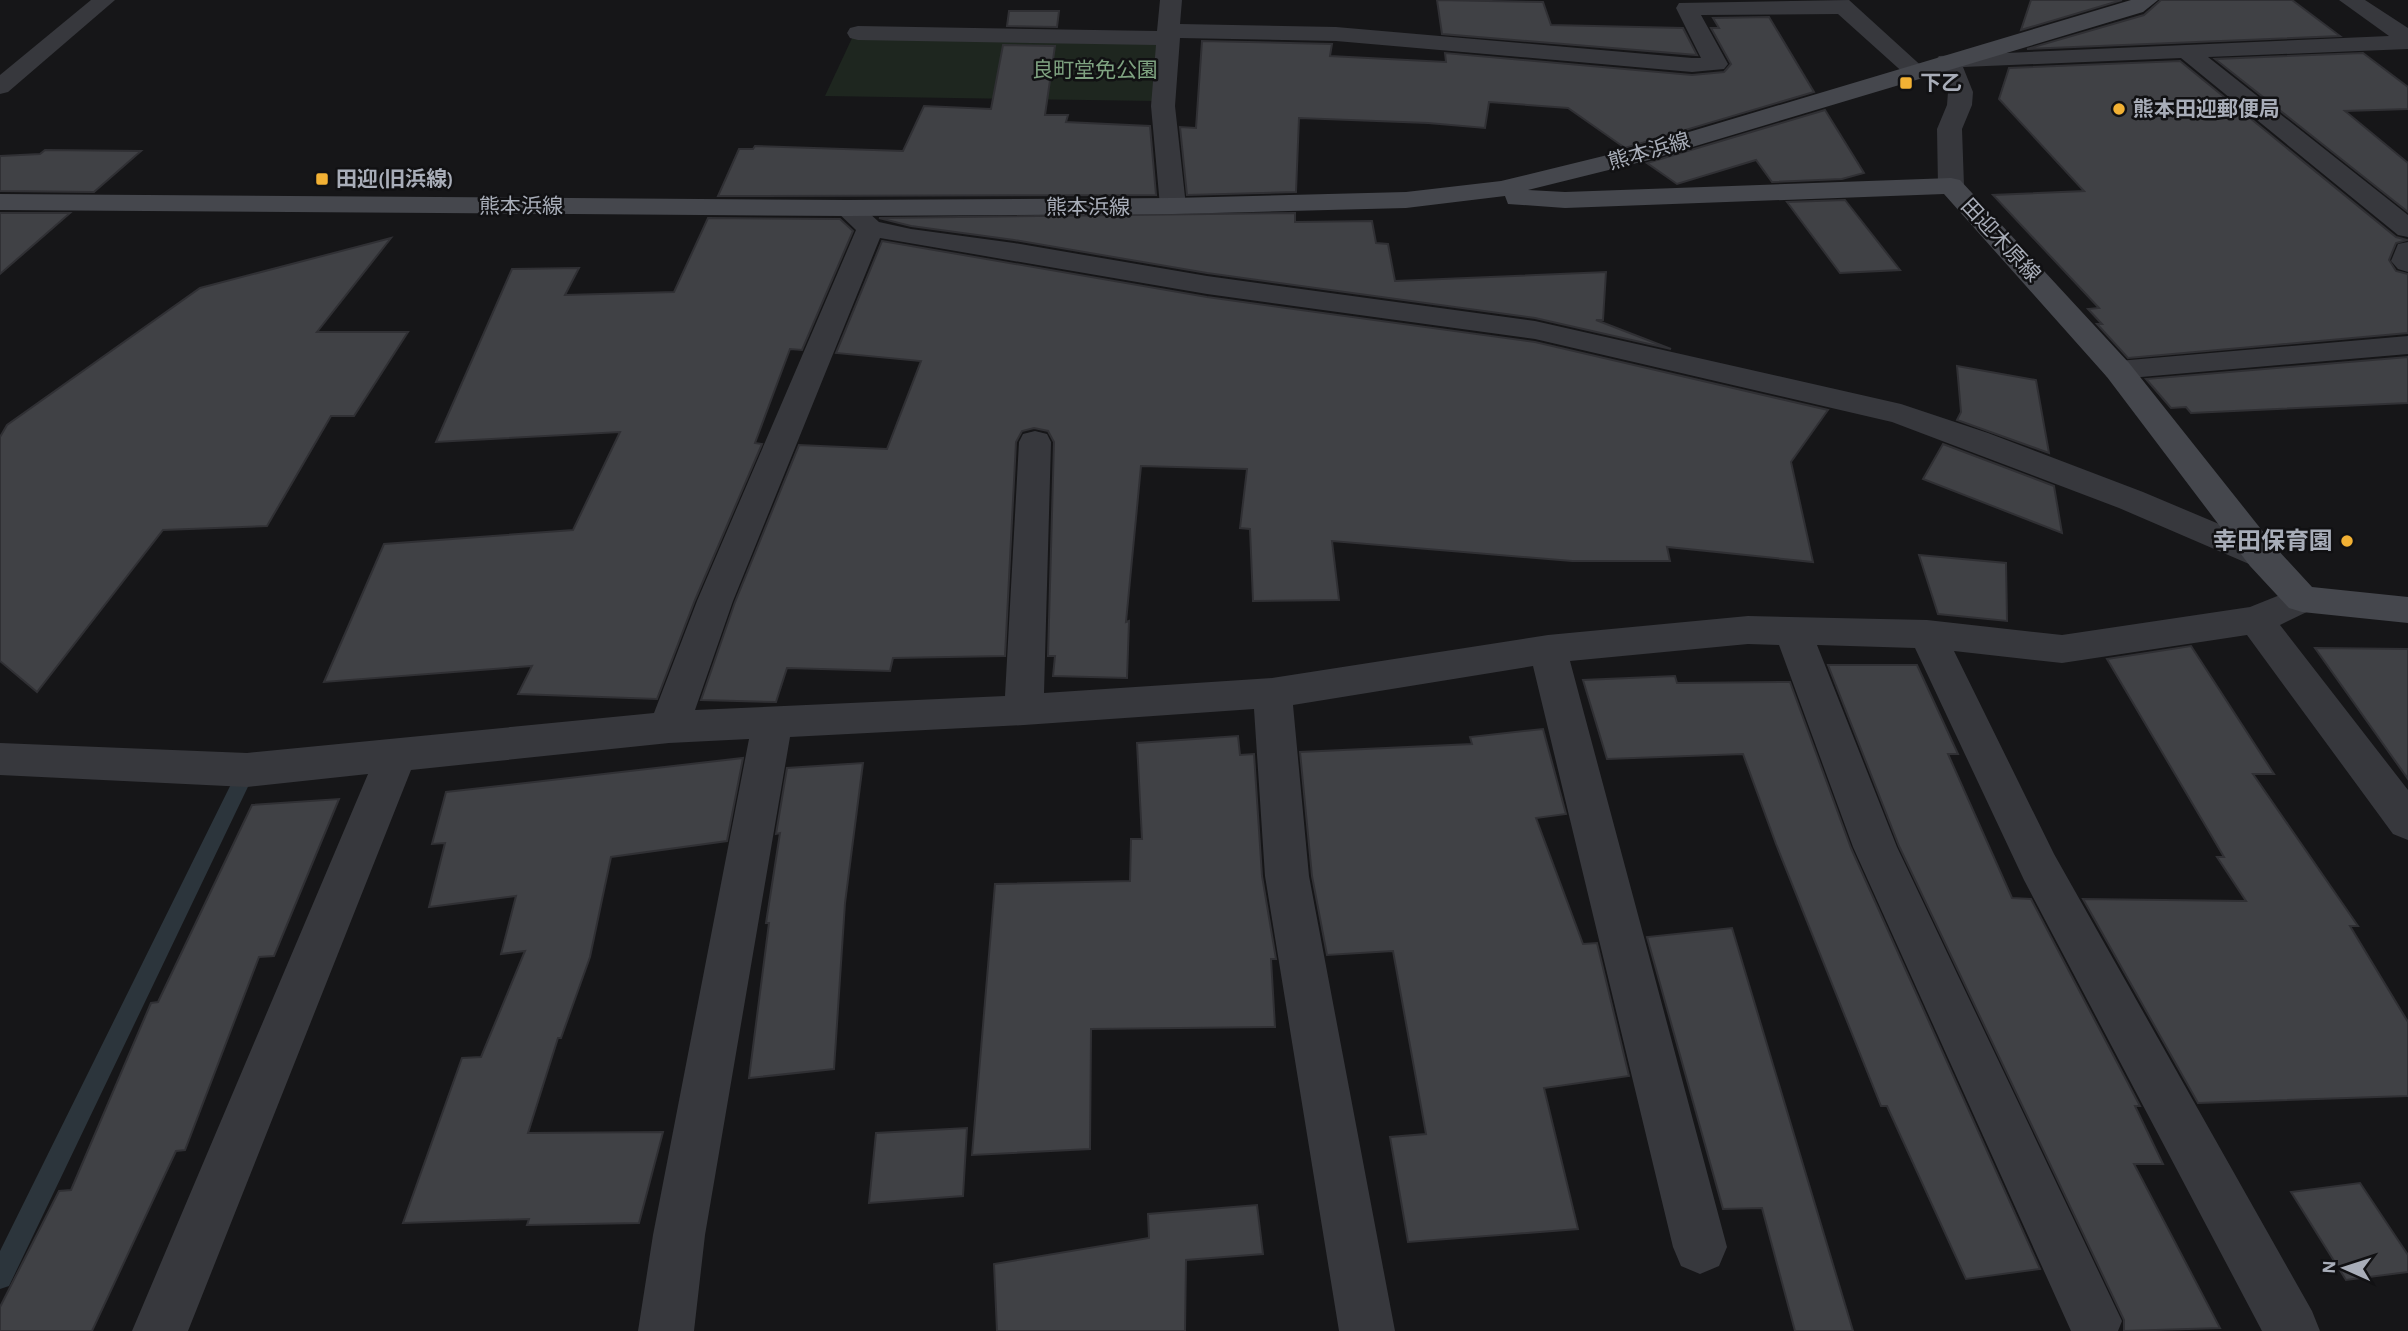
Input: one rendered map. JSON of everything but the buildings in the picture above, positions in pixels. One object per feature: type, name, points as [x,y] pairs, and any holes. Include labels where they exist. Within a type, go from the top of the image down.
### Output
[{"type":"main road","name":"熊本浜線","points":[[0,202],[858,218],[1173,206],[1406,201],[1501,189],[1640,155],[1947,61],[2135,7],[2147,0]]},
{"type":"main road","name":"田迎木原線","points":[[1448,195],[1565,200],[1951,186],[2118,370],[2263,557],[2302,599]]},
{"type":"main road","points":[[2302,599],[2408,610]]},
{"type":"street","points":[[0,86],[104,0]]},
{"type":"street","points":[[1171,0],[1163,106],[1173,206]]},
{"type":"street","points":[[2350,0],[2408,40]]},
{"type":"street","points":[[858,33],[1336,34],[1692,65],[1716,64],[1687,8],[1838,3],[1915,71]]},
{"type":"street","points":[[1947,61],[2408,40]]},
{"type":"street","points":[[2186,51],[2408,229]]},
{"type":"street","points":[[1947,61],[1959,78],[1961,88],[1958,108],[1949,129],[1954,167],[1951,186]]},
{"type":"street","points":[[669,727],[858,218],[911,237],[1014,251],[1207,285],[1535,330],[1901,414],[2131,500],[2263,557]]},
{"type":"street","points":[[2408,250],[2405,261],[2408,263]]},
{"type":"street","points":[[2118,370],[2408,345]]},
{"type":"street","points":[[1024,710],[1035,442]]},
{"type":"street","points":[[0,759],[247,770],[669,727],[1024,710],[1272,694],[1548,649],[1748,630],[1927,634],[2062,649],[2256,620],[2302,599]]},
{"type":"street","points":[[2256,620],[2408,822]]},
{"type":"street","points":[[1793,631],[1875,847],[2095,1321]]},
{"type":"street","points":[[1927,634],[2039,867],[2292,1331]]},
{"type":"street","points":[[1548,649],[1700,1247]]},
{"type":"street","points":[[1272,694],[1287,876],[1367,1331]]},
{"type":"street","points":[[666,1331],[679,1235],[773,720]]},
{"type":"street","points":[[160,1331],[396,755]]},
{"type":"green space","name":"良町堂免公園","points":[[853,36],[1162,40],[1157,101],[825,96]]},
{"type":"waterway","points":[[0,1277],[247,770]]},
{"type":"place","name":"下乙","points":[[1906,83]]},
{"type":"place","name":"熊本田迎郵便局","points":[[2119,109]]},
{"type":"place","name":"田迎(旧浜線)","points":[[322,179]]},
{"type":"place","name":"幸田保育園","points":[[2347,541]]}]
